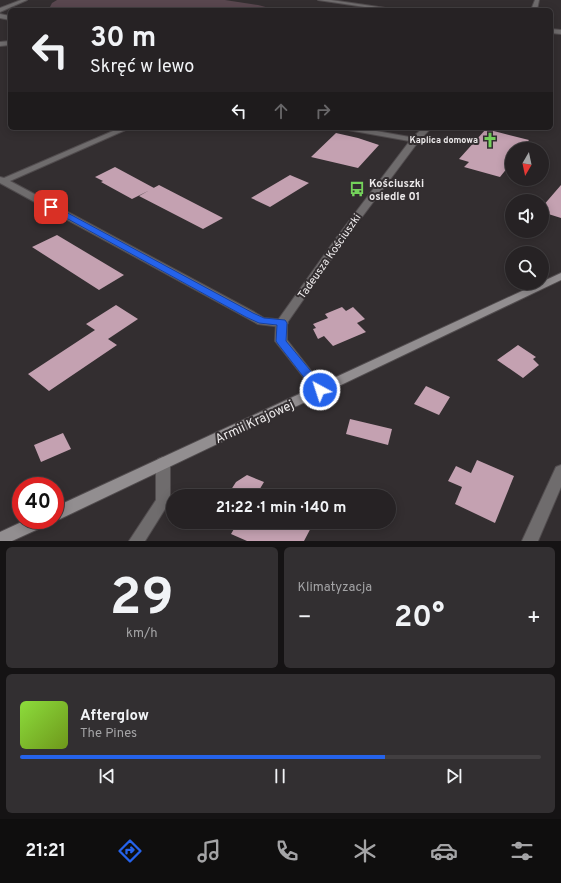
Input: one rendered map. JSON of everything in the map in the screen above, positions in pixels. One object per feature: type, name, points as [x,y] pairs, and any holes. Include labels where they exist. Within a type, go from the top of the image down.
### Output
[{"type":"main road","name":"Armii Krajowej","points":[[64,510],[561,276]]},
{"type":"main road","points":[[0,540],[23,529]]},
{"type":"street","points":[[0,10],[25,0]]},
{"type":"street","points":[[320,0],[381,8]]},
{"type":"street","points":[[2,180],[121,130]]},
{"type":"street","points":[[359,130],[415,140]]},
{"type":"street","name":"Tadeusza Kościuszki","points":[[282,323],[340,239],[415,140],[425,130]]},
{"type":"street","points":[[2,180],[250,315],[262,321],[282,323],[281,341],[320,390]]},
{"type":"street","points":[[138,541],[163,501],[163,463]]},
{"type":"street","points":[[530,541],[561,471]]},
{"type":"shaded area","points":[[57,0],[225,0],[269,8],[50,8],[52,3]]},
{"type":"building","points":[[485,130],[529,140],[527,142],[505,142],[505,171],[500,177],[464,167],[469,162],[459,159]]},
{"type":"building","points":[[336,133],[379,145],[358,168],[311,157]]},
{"type":"building","points":[[115,167],[154,188],[132,199],[101,182],[103,181],[95,177]]},
{"type":"building","points":[[290,175],[309,183],[270,207],[251,198]]},
{"type":"building","points":[[159,185],[223,218],[203,229],[139,196]]},
{"type":"building","points":[[561,185],[561,218],[549,214],[549,199]]},
{"type":"building","points":[[57,235],[124,275],[99,290],[32,247]]},
{"type":"building","points":[[116,305],[138,319],[108,339],[117,345],[49,391],[28,374],[95,330],[86,324]]},
{"type":"building","points":[[342,307],[346,311],[353,307],[365,319],[357,323],[366,332],[333,346],[324,336],[318,339],[313,329],[316,328],[313,324],[328,318],[325,314]]},
{"type":"building","points":[[518,345],[536,357],[533,359],[539,365],[523,378],[497,360]]},
{"type":"building","points":[[426,386],[450,397],[439,415],[414,404]]},
{"type":"building","points":[[350,419],[392,429],[388,445],[346,434]]},
{"type":"building","points":[[63,433],[71,449],[41,462],[34,445]]},
{"type":"building","points":[[477,460],[514,476],[495,523],[455,504],[462,487],[448,481],[456,466],[471,473]]},
{"type":"building","points":[[247,475],[264,482],[260,489],[232,489],[236,482]]},
{"type":"building","points":[[234,529],[310,529],[304,541],[247,541],[231,534]]},
{"type":"place","name":"Kaplica domowa","points":[[490,140]]},
{"type":"place","name":"Kościuszki osiedle 01","points":[[357,189]]},
{"type":"route","points":[[51,207],[250,315],[262,321],[282,323],[281,341],[320,390]]}]
